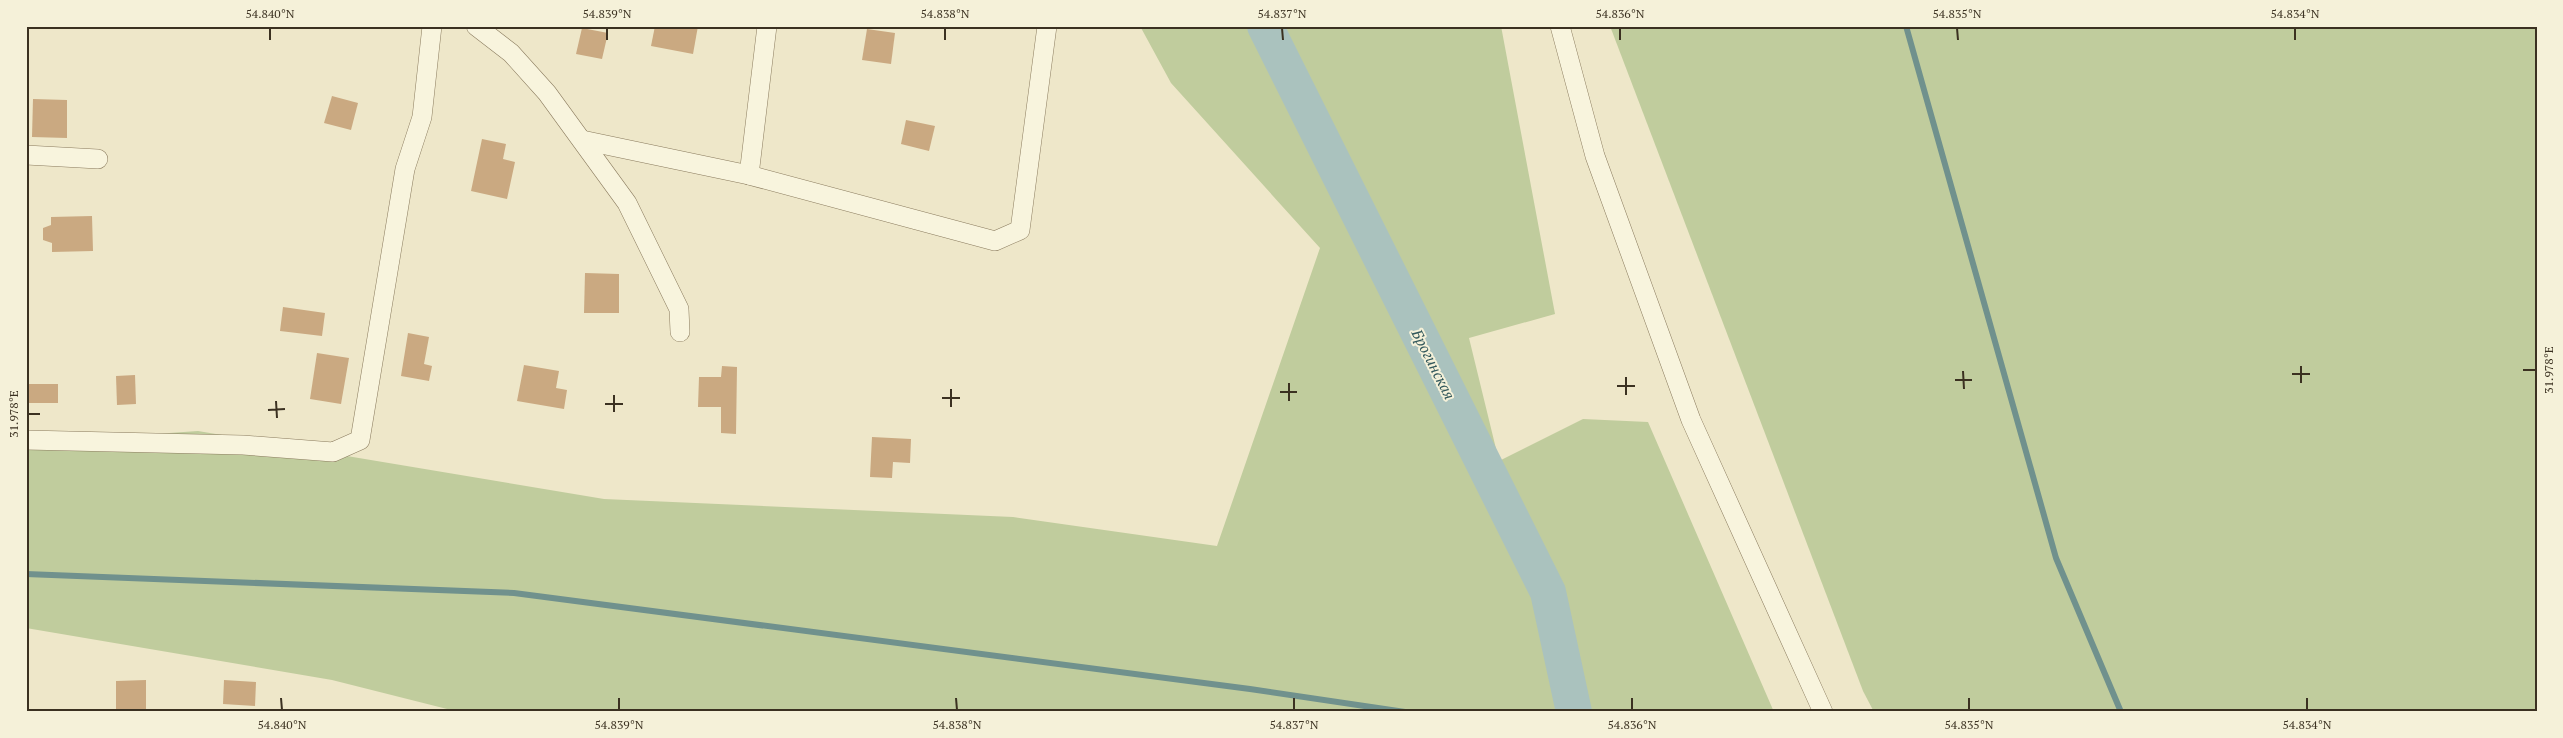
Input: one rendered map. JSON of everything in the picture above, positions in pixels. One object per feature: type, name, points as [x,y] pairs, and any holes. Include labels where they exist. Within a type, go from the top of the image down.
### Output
[{"type":"street","points":[[26,440],[242,444],[334,452],[360,440],[406,168],[422,117],[432,26]]},
{"type":"street","points":[[476,26],[511,53],[547,93],[627,203],[679,309],[680,332]]},
{"type":"street","points":[[749,175],[767,26]]},
{"type":"street","points":[[582,140],[749,175],[995,241],[1020,230],[1047,26]]},
{"type":"street","points":[[1560,26],[1595,156],[1691,420],[1823,712]]},
{"type":"street","points":[[26,155],[98,159]]},
{"type":"green space","points":[[1140,26],[1501,26],[1555,314],[1469,338],[1499,461],[1583,419],[1648,422],[1774,712],[459,712],[332,680],[26,628],[26,443],[198,431],[604,499],[1013,517],[1217,546],[1320,248],[1171,83]]},
{"type":"green space","points":[[1610,26],[2537,26],[2537,712],[1874,712],[1863,691]]},
{"type":"building","points":[[655,26],[698,26],[693,54],[651,46]]},
{"type":"building","points":[[582,28],[608,33],[602,59],[576,54]]},
{"type":"building","points":[[867,29],[895,33],[891,64],[862,60]]},
{"type":"building","points":[[332,96],[358,103],[351,130],[324,123]]},
{"type":"building","points":[[33,99],[67,100],[67,138],[32,137]]},
{"type":"building","points":[[906,120],[935,126],[929,151],[901,144]]},
{"type":"building","points":[[482,139],[506,144],[503,159],[515,162],[507,199],[471,191]]},
{"type":"building","points":[[92,216],[93,251],[52,252],[52,243],[43,240],[43,228],[51,225],[51,217]]},
{"type":"building","points":[[585,273],[619,274],[619,313],[584,313]]},
{"type":"building","points":[[283,307],[325,313],[322,336],[280,331]]},
{"type":"building","points":[[408,333],[429,337],[424,364],[432,366],[429,381],[401,376]]},
{"type":"building","points":[[317,353],[349,358],[341,404],[310,399]]},
{"type":"building","points":[[524,365],[559,371],[556,388],[567,390],[564,409],[517,401]]},
{"type":"building","points":[[722,366],[737,367],[736,434],[721,433],[721,407],[698,407],[699,377],[721,377]]},
{"type":"building","points":[[135,375],[136,404],[117,405],[116,376]]},
{"type":"building","points":[[26,384],[58,384],[58,403],[26,403]]},
{"type":"building","points":[[872,437],[911,439],[910,463],[893,462],[892,478],[870,477]]},
{"type":"building","points":[[146,680],[146,712],[116,712],[116,681]]},
{"type":"building","points":[[224,680],[256,682],[255,706],[223,704]]},
{"type":"waterway","name":"Брогинская","points":[[1265,26],[1548,592],[1574,712]]},
{"type":"waterway","points":[[1906,26],[2056,558],[2121,712]]},
{"type":"waterway","points":[[26,574],[514,593],[1250,689],[1405,712]]}]
